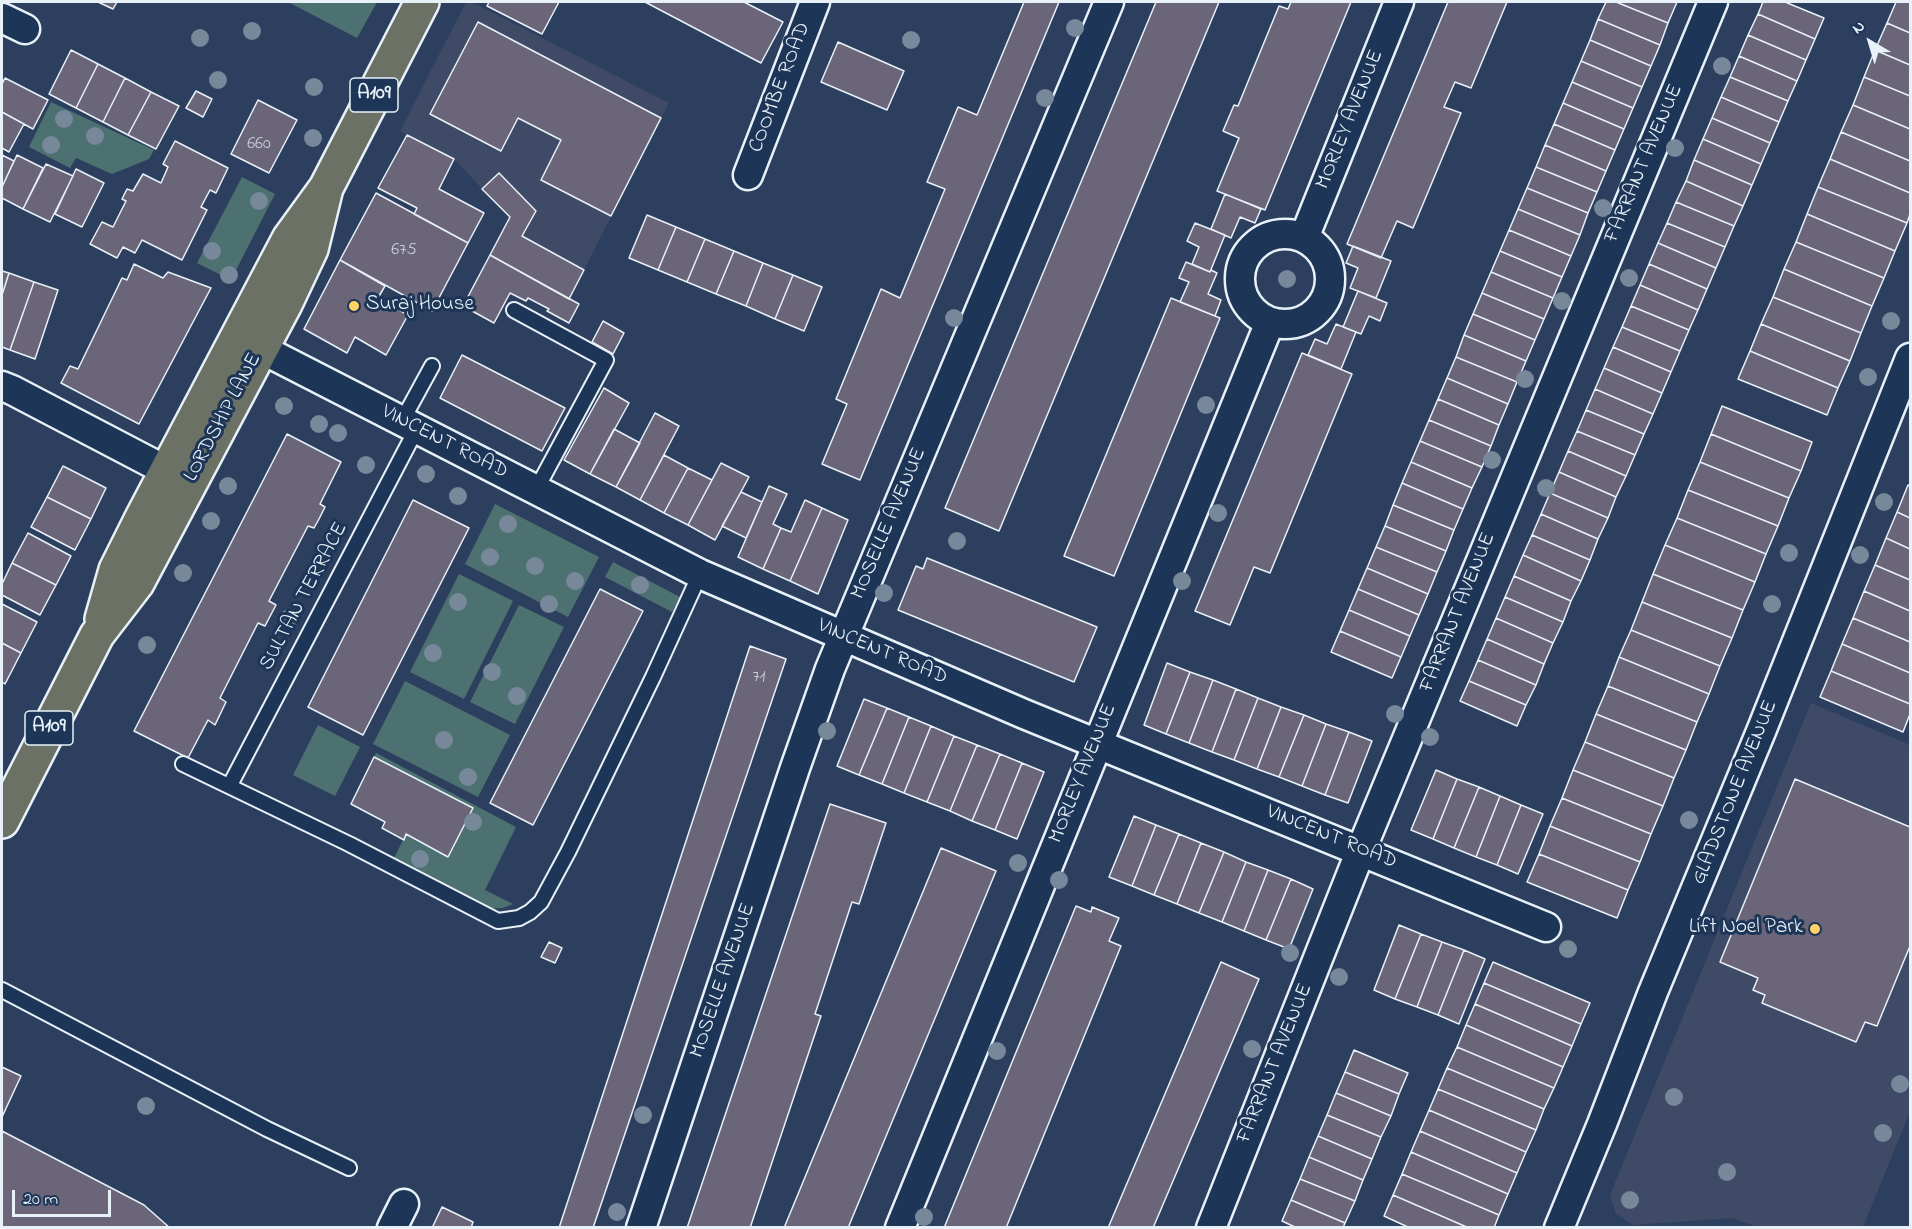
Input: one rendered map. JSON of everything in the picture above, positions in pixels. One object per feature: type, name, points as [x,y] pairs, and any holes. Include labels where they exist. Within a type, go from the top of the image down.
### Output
[{"type":"main road","name":"LORDSHIP LANE","points":[[2,821],[97,635],[116,570],[178,477],[249,342],[311,249],[326,188],[422,2]]},
{"type":"street","name":"COOMBE ROAD","points":[[748,175],[815,2]]},
{"type":"street","name":"MOSELLE AVENUE","points":[[641,1227],[830,669],[1109,2]]},
{"type":"street","name":"MORLEY AVENUE","points":[[1304,238],[1399,2]]},
{"type":"street","name":"FARRANT AVENUE","points":[[1211,1227],[1361,850],[1713,2]]},
{"type":"street","points":[[1284,234],[1304,238],[1324,256],[1329,271],[1329,286],[1324,301],[1314,313],[1301,321],[1285,324],[1270,322],[1256,314],[1246,302],[1240,288],[1240,272],[1245,257],[1255,245],[1269,237],[1284,234]]},
{"type":"street","name":"MORLEY AVENUE","points":[[900,1227],[1270,322]]},
{"type":"street","name":"VINCENT ROAD","points":[[249,342],[700,573],[1024,714],[1546,927]]},
{"type":"street","name":"GLADSTONE AVENUE","points":[[1559,1227],[1911,358]]},
{"type":"street","points":[[2,386],[178,477]]},
{"type":"lane","points":[[514,310],[606,360],[536,490]]},
{"type":"lane","name":"SULTAN TERRACE","points":[[230,785],[410,425],[432,366]]},
{"type":"lane","points":[[183,764],[349,844],[498,921],[519,918],[541,902],[568,852],[653,677],[700,573]]},
{"type":"lane","points":[[2,990],[267,1129],[349,1168]]},
{"type":"shaded area","points":[[466,2],[472,2],[669,103],[569,299],[490,255],[509,217],[454,159],[400,131]]},
{"type":"shaded area","name":"Lift Noel Park","points":[[1811,703],[1910,745],[1910,1112],[1863,1227],[1757,1227],[1732,1218],[1633,1225],[1616,1214],[1610,1195]]},
{"type":"green space","points":[[288,2],[377,2],[357,38]]},
{"type":"green space","points":[[51,102],[154,150],[149,159],[112,174],[76,158],[70,168],[29,147]]},
{"type":"green space","points":[[242,177],[275,194],[231,280],[197,263]]},
{"type":"green space","points":[[495,504],[599,557],[568,617],[465,564]]},
{"type":"green space","points":[[613,562],[680,597],[672,612],[605,577]]},
{"type":"green space","points":[[459,574],[513,601],[464,699],[410,672]]},
{"type":"green space","points":[[519,605],[564,627],[515,724],[470,702]]},
{"type":"green space","points":[[405,681],[510,735],[478,797],[373,744]]},
{"type":"green space","points":[[318,725],[360,747],[335,796],[293,775]]},
{"type":"green space","points":[[376,753],[516,827],[485,890],[513,904],[503,908],[484,909],[393,860],[406,834],[472,808],[374,757]]},
{"type":"building","points":[[98,2],[117,2],[113,9]]},
{"type":"building","points":[[489,2],[559,2],[542,34],[487,6]]},
{"type":"building","points":[[645,2],[744,2],[783,22],[761,63]]},
{"type":"building","points":[[1024,2],[1059,2],[860,480],[822,464],[847,404],[836,399],[881,289],[900,298],[945,189],[927,182],[958,107],[977,115]]},
{"type":"building","points":[[1156,2],[1219,2],[999,531],[945,508]]},
{"type":"building","points":[[1291,2],[1351,2],[1265,210],[1217,191],[1239,138],[1223,131],[1234,105],[1238,106],[1279,6],[1288,9]]},
{"type":"building","points":[[1448,2],[1507,2],[1471,88],[1455,82],[1444,107],[1461,113],[1413,228],[1397,221],[1381,258],[1347,244]]},
{"type":"building","points":[[1606,2],[1616,2],[1668,23],[1660,45],[1598,19]]},
{"type":"building","points":[[1616,2],[1677,2],[1668,23]]},
{"type":"building","points":[[1763,2],[1785,2],[1824,18],[1815,39],[1758,14]]},
{"type":"building","points":[[1896,2],[1910,2],[1910,33],[1887,23]]},
{"type":"building","points":[[1758,14],[1815,39],[1806,60],[1748,35]]},
{"type":"building","points":[[1598,19],[1660,45],[1651,66],[1590,40]]},
{"type":"building","points":[[478,22],[661,118],[611,216],[541,180],[561,140],[518,118],[501,151],[430,114]]},
{"type":"building","points":[[1887,23],[1910,33],[1910,65],[1875,50]]},
{"type":"building","points":[[1748,35],[1806,60],[1797,81],[1739,56]]},
{"type":"building","points":[[1590,40],[1651,66],[1642,87],[1581,61]]},
{"type":"building","points":[[838,42],[904,71],[887,110],[821,82]]},
{"type":"building","points":[[71,50],[98,64],[76,108],[49,94]]},
{"type":"building","points":[[1875,50],[1910,65],[1910,96],[1864,77]]},
{"type":"building","points":[[1739,56],[1797,81],[1788,101],[1730,77]]},
{"type":"building","points":[[1581,61],[1642,87],[1633,108],[1572,82]]},
{"type":"building","points":[[98,64],[125,78],[103,122],[76,108]]},
{"type":"building","points":[[1730,77],[1788,101],[1779,122],[1721,97]]},
{"type":"building","points":[[1864,77],[1910,96],[1910,129],[1853,105]]},
{"type":"building","points":[[5,78],[48,100],[33,129],[2,112],[2,84]]},
{"type":"building","points":[[125,78],[151,92],[128,135],[103,122]]},
{"type":"building","points":[[1572,82],[1633,108],[1624,129],[1563,103]]},
{"type":"building","points":[[196,91],[212,99],[203,117],[186,108]]},
{"type":"building","points":[[151,92],[179,106],[156,149],[128,135]]},
{"type":"building","points":[[1721,97],[1779,122],[1770,143],[1712,118]]},
{"type":"building","points":[[258,100],[297,120],[269,173],[231,154]]},
{"type":"building","points":[[1563,103],[1624,129],[1615,150],[1554,124]]},
{"type":"building","points":[[1853,105],[1910,129],[1910,161],[1841,132]]},
{"type":"building","points":[[2,112],[24,124],[9,152],[2,148]]},
{"type":"building","points":[[1712,118],[1770,143],[1761,164],[1703,139]]},
{"type":"building","points":[[1554,124],[1615,150],[1606,171],[1545,145]]},
{"type":"building","points":[[1841,132],[1910,161],[1910,193],[1830,159]]},
{"type":"building","points":[[407,135],[454,159],[439,189],[484,213],[468,243],[414,214],[417,208],[378,188]]},
{"type":"building","points":[[1703,139],[1761,164],[1752,185],[1694,160]]},
{"type":"building","points":[[175,141],[228,168],[216,193],[210,190],[201,207],[207,210],[182,260],[142,240],[135,253],[123,247],[117,258],[90,244],[102,222],[113,227],[126,201],[122,199],[127,189],[133,191],[143,174],[161,183],[168,167],[163,164]]},
{"type":"building","points":[[1545,145],[1606,171],[1597,192],[1536,167]]},
{"type":"building","points":[[2,155],[14,161],[2,187]]},
{"type":"building","points":[[17,155],[43,168],[23,209],[2,198],[2,187]]},
{"type":"building","points":[[1830,159],[1910,193],[1910,214],[1907,223],[1818,187]]},
{"type":"building","points":[[1694,160],[1752,185],[1743,206],[1686,181]]},
{"type":"building","points":[[46,164],[73,176],[50,222],[23,209]]},
{"type":"building","points":[[1536,167],[1597,192],[1588,213],[1527,188]]},
{"type":"building","points":[[76,169],[104,183],[82,227],[55,214]]},
{"type":"building","points":[[499,173],[536,211],[522,236],[584,270],[569,299],[490,255],[510,217],[482,189]]},
{"type":"building","points":[[1686,181],[1743,206],[1734,226],[1676,202]]},
{"type":"building","points":[[1818,187],[1907,223],[1895,251],[1807,214]]},
{"type":"building","points":[[1527,188],[1588,213],[1580,235],[1518,209]]},
{"type":"building","points":[[376,193],[468,243],[432,311],[340,260]]},
{"type":"building","points":[[1225,194],[1261,209],[1255,223],[1240,217],[1231,238],[1211,229]]},
{"type":"building","points":[[1676,202],[1734,226],[1725,247],[1667,223]]},
{"type":"building","points":[[1518,209],[1580,235],[1571,256],[1509,230]]},
{"type":"building","points":[[1807,214],[1895,251],[1884,278],[1796,242]]},
{"type":"building","points":[[647,215],[676,227],[658,270],[629,258]]},
{"type":"building","points":[[1195,223],[1225,235],[1210,272],[1192,264],[1199,247],[1187,241]]},
{"type":"building","points":[[1667,223],[1725,247],[1716,268],[1658,243]]},
{"type":"building","points":[[676,227],[705,239],[687,282],[658,270]]},
{"type":"building","points":[[1509,230],[1571,256],[1562,277],[1500,251]]},
{"type":"building","points":[[705,239],[734,251],[716,294],[687,282]]},
{"type":"building","points":[[1796,242],[1884,278],[1872,306],[1784,269]]},
{"type":"building","points":[[1658,243],[1716,268],[1707,289],[1649,264]]},
{"type":"building","points":[[1353,246],[1391,261],[1376,298],[1350,288],[1358,268],[1346,263]]},
{"type":"building","points":[[734,251],[763,263],[746,306],[716,294]]},
{"type":"building","points":[[1500,251],[1562,277],[1553,298],[1491,272]]},
{"type":"building","points":[[490,255],[579,304],[569,323],[528,298],[526,301],[510,293],[494,323],[463,306]]},
{"type":"building","name":"Suraj House","points":[[340,260],[385,286],[378,298],[408,315],[386,355],[355,337],[347,353],[304,329]]},
{"type":"building","points":[[1186,262],[1217,273],[1208,294],[1221,300],[1215,316],[1180,302],[1189,282],[1179,278]]},
{"type":"building","points":[[763,263],[793,275],[775,319],[746,306]]},
{"type":"building","points":[[134,264],[163,278],[168,272],[211,288],[139,424],[61,383],[70,366],[78,369],[122,278],[127,280]]},
{"type":"building","points":[[1649,264],[1707,289],[1698,310],[1640,285]]},
{"type":"building","points":[[1784,269],[1872,306],[1861,333],[1773,297]]},
{"type":"building","points":[[2,271],[9,273],[2,295]]},
{"type":"building","points":[[1491,272],[1553,298],[1544,319],[1482,293]]},
{"type":"building","points":[[9,273],[34,282],[10,350],[2,347],[2,295]]},
{"type":"building","points":[[793,275],[822,287],[804,331],[775,319]]},
{"type":"building","points":[[34,282],[58,290],[35,359],[10,350]]},
{"type":"building","points":[[1640,285],[1698,310],[1689,330],[1631,306]]},
{"type":"building","points":[[1358,291],[1387,303],[1380,321],[1369,316],[1361,334],[1343,327]]},
{"type":"building","points":[[1482,293],[1544,319],[1535,340],[1473,314]]},
{"type":"building","points":[[1773,297],[1861,333],[1850,361],[1761,324]]},
{"type":"building","points":[[1171,298],[1220,318],[1114,576],[1064,556]]},
{"type":"building","points":[[1631,306],[1689,330],[1680,351],[1622,327]]},
{"type":"building","points":[[1473,314],[1535,340],[1526,361],[1464,335]]},
{"type":"building","points":[[603,321],[624,333],[613,354],[592,342]]},
{"type":"building","points":[[1336,324],[1356,332],[1341,369],[1308,355],[1315,339],[1327,344]]},
{"type":"building","points":[[1761,324],[1850,361],[1838,388],[1750,351]]},
{"type":"building","points":[[1622,327],[1680,351],[1671,372],[1613,347]]},
{"type":"building","points":[[1464,335],[1526,361],[1517,382],[1456,357]]},
{"type":"building","points":[[1613,347],[1671,372],[1662,393],[1604,368]]},
{"type":"building","points":[[1750,351],[1838,388],[1827,415],[1738,379]]},
{"type":"building","points":[[1302,353],[1352,374],[1270,573],[1254,567],[1230,625],[1195,611]]},
{"type":"building","points":[[462,355],[565,408],[542,451],[440,398]]},
{"type":"building","points":[[1456,357],[1517,382],[1508,404],[1447,378]]},
{"type":"building","points":[[1604,368],[1662,393],[1653,414],[1595,389]]},
{"type":"building","points":[[1447,378],[1508,404],[1499,425],[1438,399]]},
{"type":"building","points":[[604,388],[629,403],[590,474],[564,460]]},
{"type":"building","points":[[1595,389],[1653,414],[1644,434],[1586,410]]},
{"type":"building","points":[[1438,399],[1499,425],[1491,446],[1429,420]]},
{"type":"building","points":[[1722,406],[1812,442],[1801,471],[1711,434]]},
{"type":"building","points":[[1586,410],[1644,434],[1635,455],[1577,431]]},
{"type":"building","points":[[655,413],[679,426],[640,500],[616,487]]},
{"type":"building","points":[[1429,420],[1491,446],[1482,467],[1420,441]]},
{"type":"building","points":[[614,429],[640,443],[616,487],[590,474]]},
{"type":"building","points":[[1577,431],[1635,455],[1626,476],[1568,451]]},
{"type":"building","points":[[287,434],[341,462],[320,504],[325,507],[319,519],[314,528],[308,526],[269,601],[276,605],[265,626],[258,623],[220,698],[226,702],[215,725],[208,720],[188,758],[134,731]]},
{"type":"building","points":[[1711,434],[1801,471],[1789,498],[1700,462]]},
{"type":"building","points":[[1420,441],[1482,467],[1472,488],[1411,462]]},
{"type":"building","points":[[1568,451],[1626,476],[1616,497],[1559,472]]},
{"type":"building","points":[[664,455],[688,468],[664,513],[640,500]]},
{"type":"building","points":[[1411,462],[1472,488],[1463,509],[1402,483]]},
{"type":"building","points":[[1700,462],[1789,498],[1778,526],[1688,490]]},
{"type":"building","points":[[721,463],[749,477],[715,540],[688,525]]},
{"type":"building","points":[[63,466],[106,488],[91,519],[47,497]]},
{"type":"building","points":[[688,468],[712,480],[688,525],[664,513]]},
{"type":"building","points":[[1559,472],[1616,497],[1608,518],[1550,493]]},
{"type":"building","points":[[1402,483],[1463,509],[1454,530],[1393,505]]},
{"type":"building","points":[[1908,485],[1910,486],[1910,518],[1897,512]]},
{"type":"building","points":[[769,486],[787,494],[773,524],[781,528],[763,569],[738,557]]},
{"type":"building","points":[[1688,490],[1778,526],[1766,554],[1677,518]]},
{"type":"building","points":[[741,492],[762,502],[746,538],[722,526]]},
{"type":"building","points":[[1550,493],[1608,518],[1598,539],[1541,514]]},
{"type":"building","points":[[47,497],[91,519],[75,550],[31,527]]},
{"type":"building","points":[[413,500],[469,528],[363,735],[308,707]]},
{"type":"building","points":[[805,500],[822,508],[790,581],[763,569],[781,528],[791,532]]},
{"type":"building","points":[[1393,505],[1454,530],[1446,551],[1385,526]]},
{"type":"building","points":[[822,508],[848,520],[818,594],[790,581]]},
{"type":"building","points":[[1897,512],[1910,518],[1910,549],[1886,538]]},
{"type":"building","points":[[1541,514],[1598,539],[1590,560],[1532,535]]},
{"type":"building","points":[[1677,518],[1766,554],[1755,582],[1665,545]]},
{"type":"building","points":[[1385,526],[1446,551],[1437,572],[1376,547]]},
{"type":"building","points":[[28,533],[71,556],[56,585],[12,563]]},
{"type":"building","points":[[1532,535],[1590,560],[1581,581],[1523,555]]},
{"type":"building","points":[[1886,538],[1910,549],[1910,580],[1875,565]]},
{"type":"building","points":[[1665,545],[1755,582],[1743,610],[1653,574]]},
{"type":"building","points":[[1376,547],[1437,572],[1428,594],[1367,568]]},
{"type":"building","points":[[1523,555],[1581,581],[1571,601],[1514,576]]},
{"type":"building","points":[[927,558],[1097,627],[1074,682],[898,610],[916,566],[923,569]]},
{"type":"building","points":[[12,563],[56,585],[40,615],[2,595],[2,584]]},
{"type":"building","points":[[1875,565],[1910,580],[1910,611],[1864,591]]},
{"type":"building","points":[[1367,568],[1428,594],[1419,615],[1358,589]]},
{"type":"building","points":[[1653,574],[1743,610],[1732,638],[1642,602]]},
{"type":"building","points":[[1514,576],[1571,601],[1563,622],[1505,597]]},
{"type":"building","points":[[600,589],[643,611],[533,825],[490,803]]},
{"type":"building","points":[[1358,589],[1419,615],[1410,636],[1349,610]]},
{"type":"building","points":[[1864,591],[1910,611],[1910,642],[1853,618]]},
{"type":"building","points":[[1505,597],[1563,622],[1553,643],[1496,618]]},
{"type":"building","points":[[1642,602],[1732,638],[1720,666],[1631,630]]},
{"type":"building","points":[[2,604],[37,622],[21,653],[2,643]]},
{"type":"building","points":[[1349,610],[1410,636],[1401,657],[1340,631]]},
{"type":"building","points":[[1496,618],[1553,643],[1544,664],[1487,639]]},
{"type":"building","points":[[1853,618],[1910,642],[1910,673],[1842,644]]},
{"type":"building","points":[[1631,630],[1720,666],[1709,694],[1619,657]]},
{"type":"building","points":[[1340,631],[1401,657],[1392,678],[1331,652]]},
{"type":"building","points":[[1487,639],[1544,664],[1536,685],[1478,660]]},
{"type":"building","points":[[2,643],[21,653],[5,684],[2,682]]},
{"type":"building","points":[[1842,644],[1910,673],[1910,704],[1831,671]]},
{"type":"building","points":[[750,646],[786,659],[593,1228],[559,1228]]},
{"type":"building","points":[[1619,657],[1709,694],[1697,722],[1608,686]]},
{"type":"building","points":[[1478,660],[1536,685],[1526,705],[1469,681]]},
{"type":"building","points":[[1167,663],[1190,672],[1166,734],[1144,725]]},
{"type":"building","points":[[1831,671],[1910,704],[1910,714],[1903,732],[1820,697]]},
{"type":"building","points":[[1190,672],[1213,680],[1189,743],[1166,734]]},
{"type":"building","points":[[1213,680],[1236,689],[1212,752],[1189,743]]},
{"type":"building","points":[[1469,681],[1526,705],[1517,726],[1460,701]]},
{"type":"building","points":[[1608,686],[1697,722],[1686,750],[1596,714]]},
{"type":"building","points":[[1236,689],[1258,698],[1234,760],[1212,752]]},
{"type":"building","points":[[1258,698],[1281,707],[1257,769],[1234,760]]},
{"type":"building","points":[[864,699],[887,708],[859,775],[837,766]]},
{"type":"building","points":[[1281,707],[1304,715],[1279,777],[1257,769]]},
{"type":"building","points":[[887,708],[909,717],[882,784],[859,775]]},
{"type":"building","points":[[1596,714],[1686,750],[1674,778],[1585,742]]},
{"type":"building","points":[[1304,715],[1326,724],[1302,786],[1279,777]]},
{"type":"building","points":[[909,717],[931,726],[904,793],[882,784]]},
{"type":"building","points":[[1326,724],[1349,732],[1325,795],[1302,786]]},
{"type":"building","points":[[931,726],[954,736],[927,802],[904,793]]},
{"type":"building","points":[[1349,732],[1372,741],[1348,803],[1325,795]]},
{"type":"building","points":[[954,736],[977,745],[950,811],[927,802]]},
{"type":"building","points":[[1585,742],[1674,778],[1663,806],[1573,770]]},
{"type":"building","points":[[977,745],[1000,754],[972,821],[950,811]]},
{"type":"building","points":[[1000,754],[1022,763],[995,830],[972,821]]},
{"type":"building","points":[[374,757],[473,808],[448,857],[406,834],[404,840],[382,828],[385,822],[351,804]]},
{"type":"building","points":[[1022,763],[1044,772],[1017,839],[995,830]]},
{"type":"building","points":[[1436,770],[1457,779],[1433,839],[1411,830]]},
{"type":"building","points":[[1573,770],[1663,806],[1651,834],[1562,798]]},
{"type":"building","points":[[1457,779],[1479,787],[1454,848],[1433,839]]},
{"type":"building","points":[[1795,779],[1910,827],[1910,946],[1877,1026],[1865,1022],[1856,1042],[1762,1003],[1765,995],[1753,990],[1758,978],[1720,962]]},
{"type":"building","points":[[1479,787],[1500,796],[1476,857],[1454,848]]},
{"type":"building","points":[[1500,796],[1521,805],[1497,865],[1476,857]]},
{"type":"building","points":[[1562,798],[1651,834],[1640,862],[1550,826]]},
{"type":"building","points":[[830,804],[886,823],[859,904],[852,902],[815,1014],[821,1016],[750,1228],[687,1228]]},
{"type":"building","points":[[1521,805],[1543,814],[1518,874],[1497,865]]},
{"type":"building","points":[[1134,816],[1156,825],[1132,886],[1109,877]]},
{"type":"building","points":[[1156,825],[1179,834],[1154,895],[1132,886]]},
{"type":"building","points":[[1550,826],[1640,862],[1628,890],[1539,854]]},
{"type":"building","points":[[1179,834],[1201,843],[1177,904],[1154,895]]},
{"type":"building","points":[[1201,843],[1224,852],[1199,913],[1177,904]]},
{"type":"building","points":[[941,848],[996,871],[848,1228],[784,1228]]},
{"type":"building","points":[[1224,852],[1246,862],[1222,922],[1199,913]]},
{"type":"building","points":[[1539,854],[1628,890],[1617,918],[1527,882]]},
{"type":"building","points":[[1246,862],[1268,870],[1244,931],[1222,922]]},
{"type":"building","points":[[1268,870],[1291,879],[1266,940],[1244,931]]},
{"type":"building","points":[[1291,879],[1313,889],[1289,949],[1266,940]]},
{"type":"building","points":[[1076,906],[1091,912],[1092,907],[1119,918],[1109,941],[1121,946],[1006,1228],[944,1228]]},
{"type":"building","points":[[1399,925],[1421,934],[1395,999],[1374,990]]},
{"type":"building","points":[[1421,934],[1442,942],[1417,1007],[1395,999]]},
{"type":"building","points":[[549,942],[562,948],[555,963],[541,957]]},
{"type":"building","points":[[1442,942],[1464,950],[1438,1015],[1417,1007]]},
{"type":"building","points":[[1464,950],[1485,959],[1459,1024],[1438,1015]]},
{"type":"building","points":[[1221,962],[1259,979],[1153,1228],[1108,1228]]},
{"type":"building","points":[[1493,962],[1590,1003],[1581,1024],[1484,983]]},
{"type":"building","points":[[1484,983],[1581,1024],[1572,1046],[1475,1004]]},
{"type":"building","points":[[1475,1004],[1572,1046],[1563,1067],[1466,1025]]},
{"type":"building","points":[[1466,1025],[1563,1067],[1554,1088],[1457,1047]]},
{"type":"building","points":[[1457,1047],[1554,1088],[1544,1109],[1447,1068]]},
{"type":"building","points":[[1354,1050],[1408,1073],[1399,1094],[1345,1072]]},
{"type":"building","points":[[2,1067],[21,1076],[2,1117]]},
{"type":"building","points":[[1447,1068],[1544,1109],[1536,1130],[1438,1089]]},
{"type":"building","points":[[1345,1072],[1399,1094],[1391,1116],[1336,1093]]},
{"type":"building","points":[[1438,1089],[1536,1130],[1526,1152],[1429,1110]]},
{"type":"building","points":[[1336,1093],[1391,1116],[1381,1137],[1327,1115]]},
{"type":"building","points":[[1429,1110],[1526,1152],[1517,1173],[1420,1131]]},
{"type":"building","points":[[1327,1115],[1381,1137],[1372,1159],[1318,1136]]},
{"type":"building","points":[[2,1131],[144,1205],[170,1228],[2,1228]]},
{"type":"building","points":[[1420,1131],[1517,1173],[1508,1194],[1411,1152]]},
{"type":"building","points":[[1318,1136],[1372,1159],[1363,1180],[1309,1157]]},
{"type":"building","points":[[1411,1152],[1508,1194],[1499,1215],[1402,1174]]},
{"type":"building","points":[[1309,1157],[1363,1180],[1355,1201],[1300,1179]]},
{"type":"building","points":[[1402,1174],[1499,1215],[1494,1228],[1469,1228],[1393,1195]]},
{"type":"building","points":[[1300,1179],[1355,1201],[1345,1223],[1291,1200]]},
{"type":"building","points":[[1393,1195],[1469,1228],[1410,1228],[1384,1216]]},
{"type":"building","points":[[1291,1200],[1345,1223],[1343,1228],[1297,1228],[1282,1221]]},
{"type":"building","points":[[442,1207],[473,1222],[471,1228],[432,1228]]},
{"type":"place","name":"Suraj House","points":[[354,306]]},
{"type":"place","name":"Lift Noel Park","points":[[1815,929]]}]
